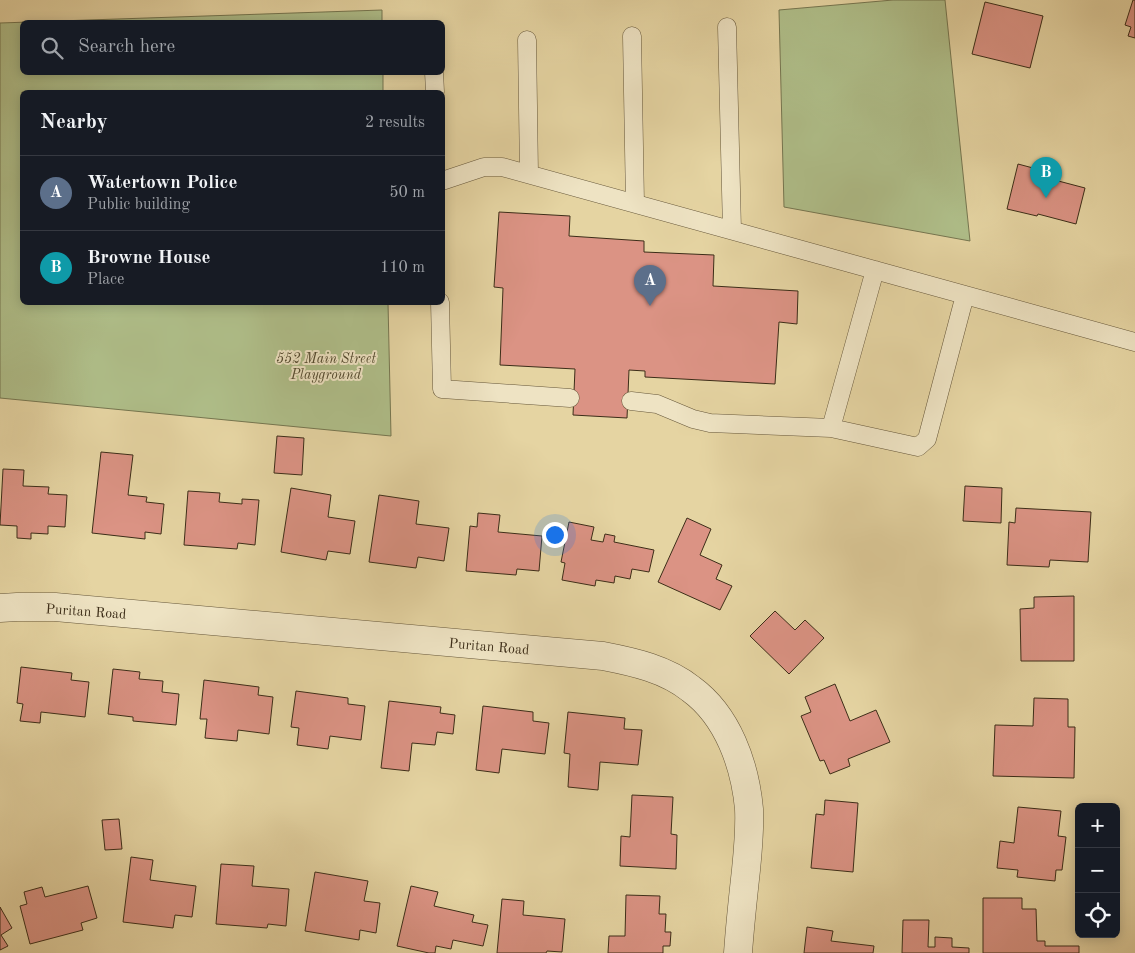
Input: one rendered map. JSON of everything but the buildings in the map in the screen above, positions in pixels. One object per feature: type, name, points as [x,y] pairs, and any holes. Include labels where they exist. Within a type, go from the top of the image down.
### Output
[{"type":"street","name":"Puritan Road","points":[[0,608],[55,607],[603,656],[637,663],[666,674],[692,689],[717,715],[733,744],[744,778],[749,810],[748,845],[738,953]]},
{"type":"lane","points":[[727,27],[732,230]]},
{"type":"lane","points":[[632,36],[635,204]]},
{"type":"lane","points":[[527,40],[529,174]]},
{"type":"lane","points":[[434,75],[435,90]]},
{"type":"lane","points":[[445,181],[484,167],[493,166],[529,174],[1135,342]]},
{"type":"lane","points":[[832,428],[875,270]]},
{"type":"lane","points":[[631,401],[657,404],[693,419],[710,423],[832,428],[909,447],[918,447],[925,442],[965,295]]},
{"type":"lane","points":[[440,305],[442,390],[570,398]]},
{"type":"green space","points":[[893,0],[945,0],[970,241],[784,207],[779,10]]},
{"type":"green space","points":[[382,10],[382,20],[88,20]]},
{"type":"green space","name":"552 Main Street Playground","points":[[20,22],[20,75],[383,75],[383,90],[20,90],[20,305],[388,305],[391,436],[0,398],[0,23]]},
{"type":"place","name":"Browne House","points":[[1046,198]]},
{"type":"place","name":"Watertown Police","points":[[650,306]]}]
